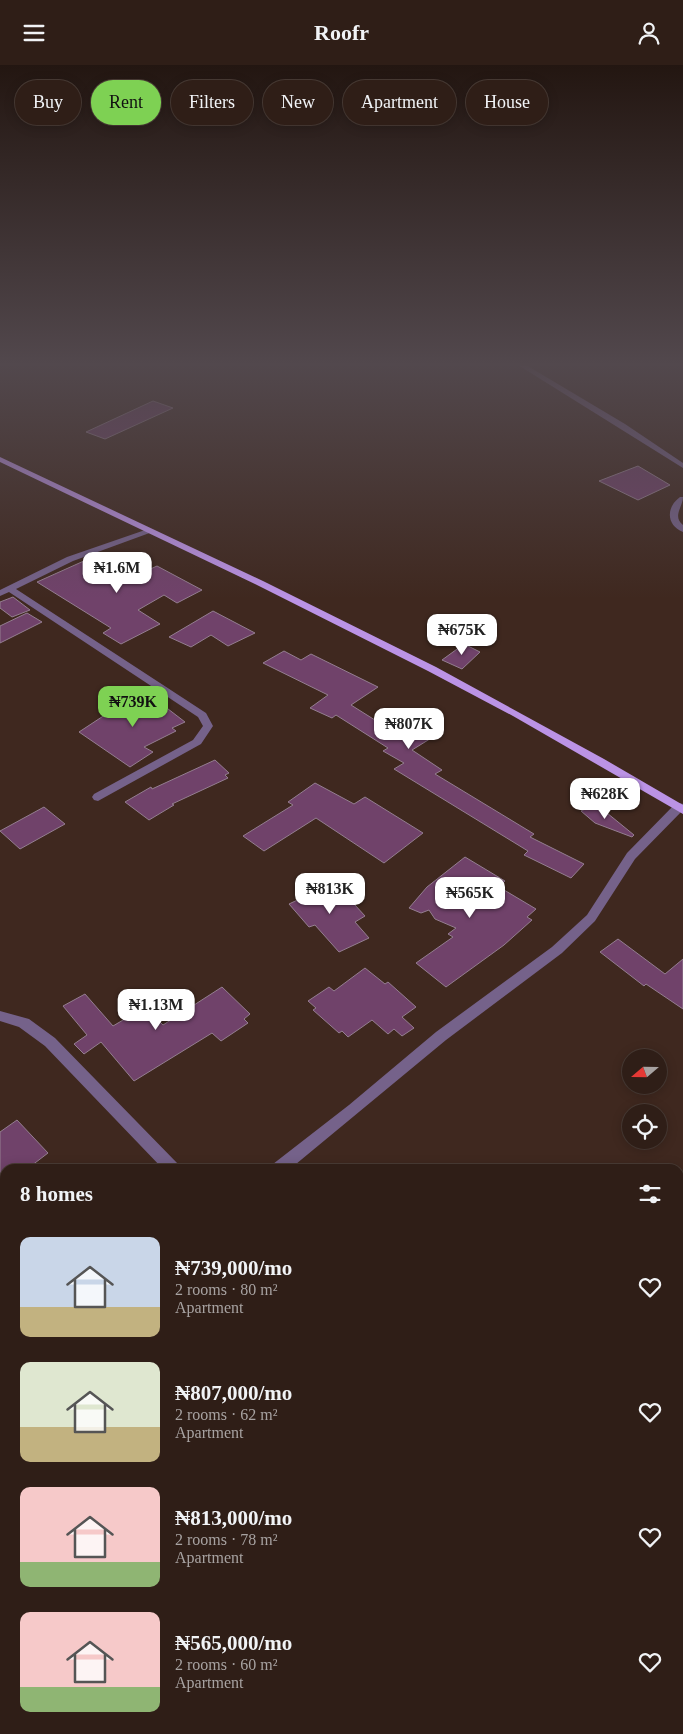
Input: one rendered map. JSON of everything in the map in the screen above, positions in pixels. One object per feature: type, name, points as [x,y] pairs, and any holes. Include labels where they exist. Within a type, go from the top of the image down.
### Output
[{"type":"main road","points":[[0,459],[286,597],[527,720],[681,809]]},
{"type":"street","points":[[648,443],[683,466]]},
{"type":"street","points":[[683,499],[678,502],[674,511],[676,524],[683,529]]},
{"type":"street","points":[[4,591],[70,559],[151,531]]},
{"type":"street","points":[[4,591],[202,715],[208,726],[197,742],[98,797]]},
{"type":"street","points":[[284,1164],[354,1109],[440,1035],[557,950],[591,918],[632,856],[681,809]]},
{"type":"street","points":[[0,1016],[24,1023],[50,1042],[168,1164]]},
{"type":"building","points":[[638,466],[670,485],[638,500],[599,481]]},
{"type":"building","points":[[95,556],[135,576],[157,566],[202,590],[177,603],[164,595],[138,610],[160,624],[121,644],[103,633],[111,628],[37,582]]},
{"type":"building","points":[[13,597],[30,610],[12,617],[0,608],[0,602]]},
{"type":"building","points":[[213,611],[255,633],[228,646],[211,635],[191,647],[169,637]]},
{"type":"building","points":[[27,613],[42,622],[0,643],[0,626]]},
{"type":"building","points":[[464,644],[480,652],[462,669],[442,660]]},
{"type":"building","points":[[284,651],[301,660],[311,654],[378,687],[351,705],[394,732],[424,713],[441,723],[434,727],[441,732],[412,750],[442,770],[435,774],[534,834],[530,837],[584,864],[571,878],[524,855],[528,851],[394,769],[404,763],[383,751],[388,748],[336,715],[332,718],[310,708],[328,695],[263,663]]},
{"type":"building","points":[[146,692],[185,722],[172,728],[176,731],[144,747],[153,752],[130,767],[79,732],[120,705]]},
{"type":"building","points":[[215,760],[229,773],[225,775],[228,778],[172,804],[174,805],[149,820],[125,802],[151,787],[152,789]]},
{"type":"building","points":[[315,783],[354,804],[365,797],[423,833],[384,863],[316,818],[264,851],[243,836],[293,805],[288,802]]},
{"type":"building","points":[[596,804],[634,835],[632,837],[595,823],[581,811]]},
{"type":"building","points":[[44,807],[65,824],[20,849],[0,831]]},
{"type":"building","points":[[465,857],[505,881],[499,887],[536,909],[527,917],[532,920],[504,945],[446,987],[416,963],[453,937],[448,934],[456,928],[435,919],[429,910],[421,913],[409,908],[427,887]]},
{"type":"building","points":[[313,877],[333,898],[344,893],[365,916],[355,922],[369,938],[339,952],[315,925],[309,927],[289,904],[306,896],[296,885]]},
{"type":"building","points":[[618,939],[665,974],[683,959],[683,1009],[646,984],[644,986],[600,952]]},
{"type":"building","points":[[365,968],[385,984],[388,982],[416,1007],[402,1017],[414,1028],[402,1036],[394,1029],[388,1034],[372,1020],[348,1037],[342,1031],[339,1033],[313,1010],[316,1008],[308,1001],[329,987],[334,991]]},
{"type":"building","points":[[222,987],[250,1014],[244,1019],[248,1023],[221,1041],[212,1033],[134,1081],[101,1042],[84,1054],[74,1044],[87,1035],[63,1006],[85,994],[113,1026],[145,1007],[163,1025]]},
{"type":"building","points":[[17,1120],[48,1153],[34,1164],[0,1164],[0,1132]]}]
